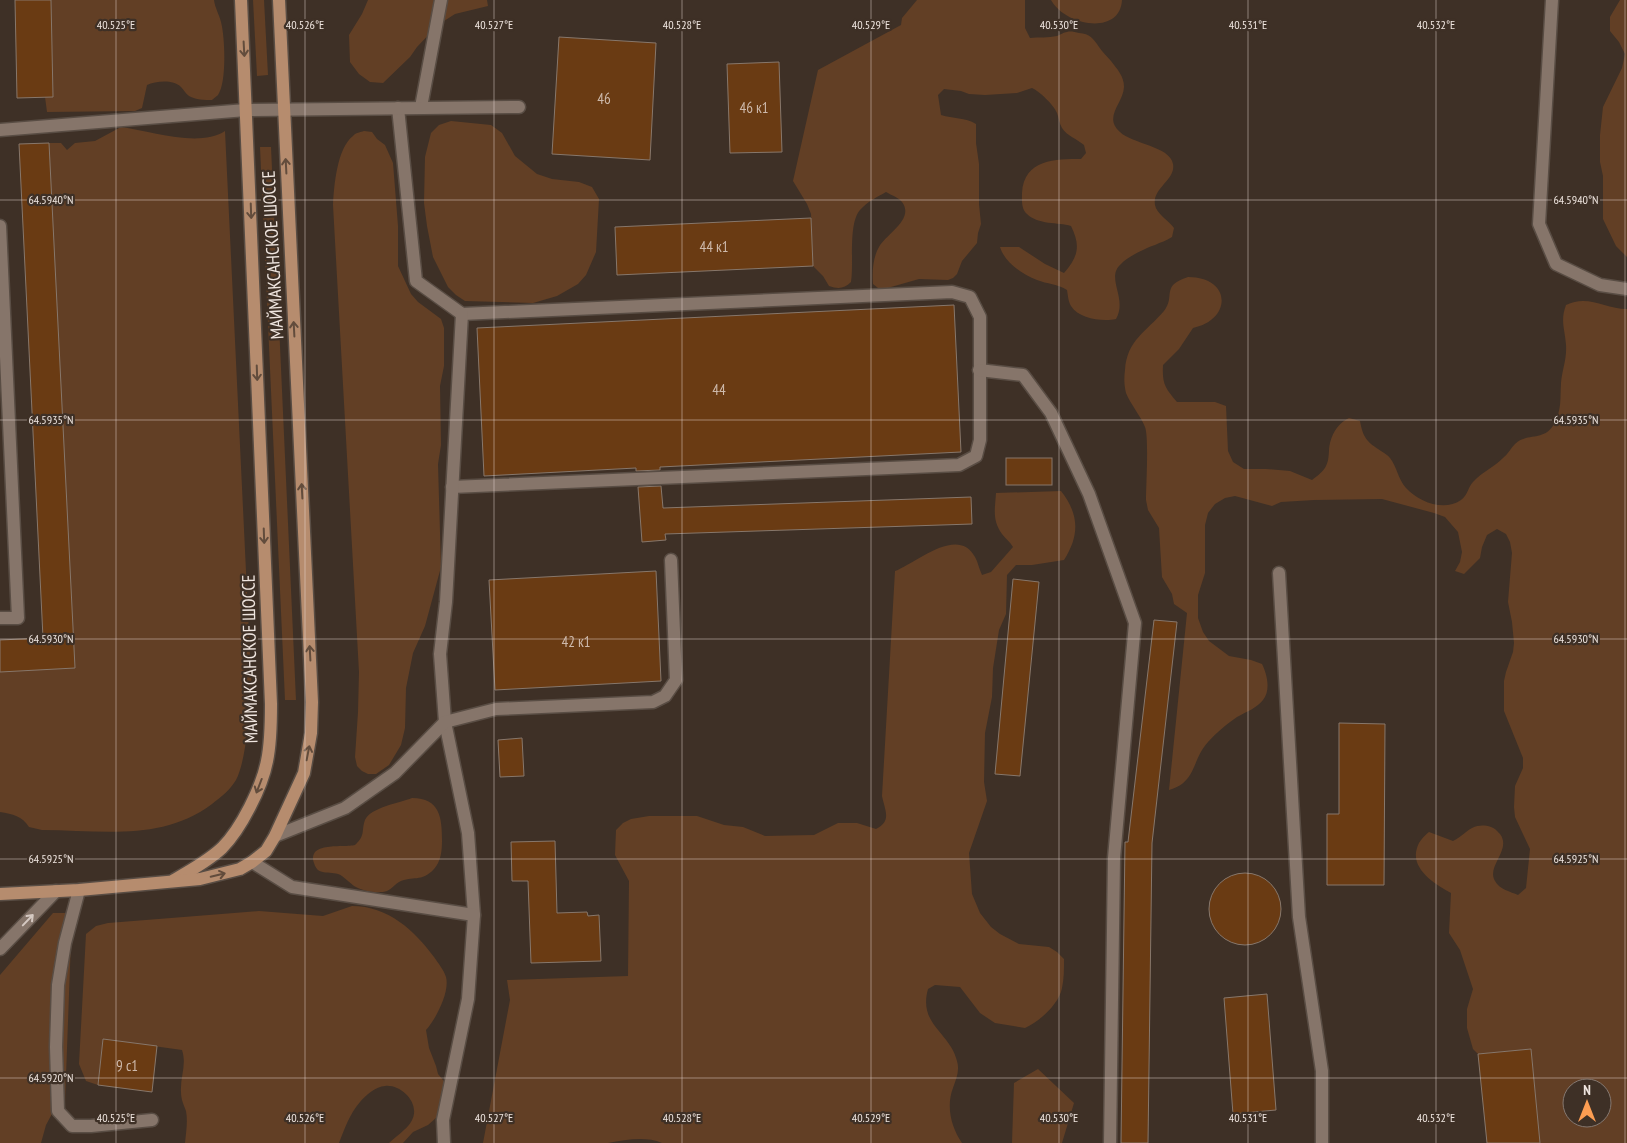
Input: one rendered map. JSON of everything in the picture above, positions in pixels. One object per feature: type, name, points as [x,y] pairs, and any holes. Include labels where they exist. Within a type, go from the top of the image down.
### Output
[{"type":"main road","name":"МАЙМАКСАНСКОЕ ШОССЕ","points":[[170,882],[196,867],[224,845],[240,823],[258,790],[270,745],[271,704],[241,0]]},
{"type":"main road","name":"МАЙМАКСАНСКОЕ ШОССЕ","points":[[170,882],[215,876],[240,869],[266,852],[304,773],[311,733],[312,702],[279,0]]},
{"type":"main road","points":[[0,894],[79,890],[170,882]]},
{"type":"lane","points":[[420,108],[441,0]]},
{"type":"lane","points":[[1552,0],[1540,224],[1556,264],[1600,285],[1627,289]]},
{"type":"lane","points":[[0,130],[246,110],[519,107]]},
{"type":"lane","points":[[398,108],[416,281],[462,314],[952,292],[970,297],[980,317],[980,440],[976,456],[958,465],[452,487]]},
{"type":"lane","points":[[0,226],[18,618],[0,618]]},
{"type":"lane","points":[[444,1143],[443,1120],[468,999],[474,915],[468,834],[445,722],[440,654],[446,602],[462,314]]},
{"type":"lane","points":[[979,370],[1023,375],[1051,412],[1089,494],[1135,623],[1114,858],[1110,1143]]},
{"type":"lane","points":[[275,836],[345,808],[394,773],[445,722],[496,709],[653,702],[665,696],[676,680],[671,560]]},
{"type":"lane","points":[[1279,573],[1300,917],[1322,1071],[1322,1143]]},
{"type":"lane","points":[[252,862],[292,887],[474,915]]},
{"type":"lane","points":[[79,890],[65,943],[58,985],[56,1047],[58,1111],[72,1126],[152,1120]]},
{"type":"lane","points":[[0,949],[56,891]]},
{"type":"shaded area","points":[[51,0],[214,0],[221,22],[224,49],[223,81],[218,95],[212,100],[197,99],[186,94],[178,84],[155,82],[147,85],[142,108],[135,111],[47,112],[45,97],[53,97]]},
{"type":"shaded area","points":[[253,0],[264,0],[268,75],[257,76]]},
{"type":"shaded area","points":[[368,0],[487,0],[488,6],[455,14],[444,21],[434,29],[410,57],[383,83],[370,82],[359,74],[350,62],[349,35]]},
{"type":"shaded area","points":[[917,0],[1025,0],[1025,28],[1030,38],[1054,37],[1065,32],[1089,35],[1120,73],[1124,87],[1113,121],[1120,132],[1126,136],[1158,149],[1170,158],[1173,170],[1157,194],[1155,205],[1160,214],[1174,228],[1172,237],[1132,256],[1124,261],[1117,270],[1115,276],[1120,304],[1116,319],[1098,320],[1085,317],[1071,306],[1067,290],[1026,275],[1010,263],[1002,253],[1000,247],[1019,247],[1045,264],[1064,273],[1072,262],[1076,251],[1076,240],[1071,226],[1037,220],[1027,214],[1023,207],[1022,193],[1024,182],[1035,167],[1052,161],[1081,159],[1086,153],[1084,145],[1062,128],[1053,106],[1032,88],[1017,93],[985,95],[944,89],[938,95],[941,115],[968,120],[976,124],[981,224],[977,243],[962,261],[957,274],[953,278],[948,280],[919,279],[884,289],[878,288],[873,284],[875,255],[905,214],[902,202],[886,192],[872,200],[856,216],[853,234],[851,282],[841,288],[829,286],[823,276],[813,266],[811,214],[793,181],[818,70],[901,25],[902,18]]},
{"type":"shaded area","points":[[1051,0],[1122,0],[1119,11],[1112,19],[1102,23],[1091,23],[1079,21],[1068,16],[1058,9]]},
{"type":"shaded area","points":[[1620,0],[1627,0],[1627,257],[1616,246],[1603,219],[1603,176],[1600,162],[1603,107],[1622,68],[1625,54],[1619,42],[1610,31],[1610,17]]},
{"type":"shaded area","points":[[451,121],[491,125],[502,133],[515,156],[537,174],[552,179],[579,182],[592,187],[599,199],[596,252],[586,275],[578,284],[557,296],[533,303],[465,301],[448,287],[433,257],[424,203],[425,157],[431,133],[439,125]]},
{"type":"shaded area","points":[[121,127],[160,135],[189,138],[214,136],[225,131],[252,697],[239,772],[231,787],[212,804],[192,816],[172,824],[151,829],[108,832],[42,830],[29,827],[17,816],[0,812],[0,670],[75,668],[64,480],[49,143],[61,143],[67,150],[75,143],[95,141]]},
{"type":"shaded area","points":[[364,131],[372,132],[385,145],[393,163],[398,226],[398,266],[411,294],[418,302],[441,319],[444,328],[444,366],[440,386],[441,445],[438,464],[441,567],[425,626],[413,653],[406,688],[405,728],[401,745],[389,765],[376,774],[368,774],[362,771],[357,766],[355,757],[359,672],[333,205],[337,168],[343,149],[354,135]]},
{"type":"shaded area","points":[[260,147],[271,147],[296,700],[285,700]]},
{"type":"shaded area","points":[[1188,277],[1202,279],[1213,284],[1219,291],[1222,300],[1215,317],[1206,324],[1193,328],[1179,349],[1163,365],[1163,377],[1167,389],[1177,402],[1215,402],[1226,406],[1228,451],[1233,462],[1244,469],[1290,471],[1312,480],[1326,466],[1330,443],[1335,431],[1342,422],[1349,418],[1360,421],[1366,439],[1389,457],[1401,481],[1411,493],[1432,504],[1440,505],[1454,504],[1461,500],[1473,482],[1506,455],[1515,444],[1525,438],[1546,433],[1554,424],[1559,409],[1566,355],[1563,320],[1566,305],[1574,302],[1589,301],[1627,309],[1627,1143],[1540,1143],[1531,1049],[1478,1054],[1473,1049],[1467,1028],[1467,1009],[1473,989],[1460,950],[1449,933],[1451,893],[1432,881],[1417,863],[1418,845],[1429,832],[1453,841],[1472,828],[1488,826],[1496,830],[1503,840],[1503,846],[1493,875],[1495,881],[1502,888],[1518,895],[1526,888],[1530,849],[1515,817],[1514,807],[1515,786],[1523,768],[1523,758],[1504,711],[1504,681],[1514,643],[1508,602],[1512,553],[1506,534],[1497,529],[1487,535],[1480,558],[1464,574],[1455,571],[1460,562],[1462,552],[1458,532],[1445,517],[1434,513],[1382,499],[1281,502],[1272,506],[1235,496],[1225,498],[1215,504],[1208,513],[1205,525],[1205,573],[1198,595],[1198,618],[1203,632],[1209,641],[1229,656],[1262,664],[1267,677],[1268,687],[1263,700],[1258,705],[1237,717],[1211,739],[1203,749],[1185,782],[1169,790],[1187,613],[1174,604],[1172,594],[1162,577],[1159,528],[1148,510],[1146,500],[1146,432],[1126,393],[1124,379],[1129,351],[1138,337],[1164,311],[1174,284]]},
{"type":"shaded area","points":[[1061,491],[1071,508],[1075,525],[1073,542],[1064,560],[1032,565],[1016,565],[1007,575],[1006,614],[999,630],[993,668],[992,697],[985,733],[984,782],[987,801],[969,853],[972,894],[980,913],[991,927],[1019,944],[1049,947],[1057,952],[1064,959],[1063,985],[1053,1006],[1042,1017],[1025,1028],[995,1023],[980,1013],[960,987],[935,985],[928,989],[927,1011],[936,1028],[953,1051],[958,1065],[951,1095],[950,1109],[952,1123],[962,1143],[662,1143],[642,1139],[608,1143],[483,1143],[510,1000],[507,980],[628,976],[629,881],[615,855],[616,830],[623,823],[631,819],[649,816],[697,816],[724,825],[743,827],[765,836],[814,835],[838,823],[857,823],[876,829],[881,826],[886,819],[882,796],[895,571],[936,549],[948,545],[958,545],[968,548],[975,557],[982,575],[991,572],[1013,547],[1002,534],[997,524],[995,514],[996,493]]},
{"type":"shaded area","points":[[412,798],[428,801],[434,805],[440,817],[442,832],[441,856],[434,869],[425,876],[404,880],[387,891],[375,892],[357,888],[338,874],[322,872],[316,868],[313,856],[316,851],[321,848],[355,845],[362,836],[365,820],[368,816],[379,809]]},
{"type":"shaded area","points":[[352,906],[377,910],[399,921],[426,947],[446,977],[446,990],[441,1005],[426,1030],[429,1048],[438,1074],[448,1086],[445,1110],[428,1125],[413,1132],[403,1143],[389,1143],[409,1125],[414,1115],[414,1109],[404,1092],[391,1086],[378,1088],[371,1092],[356,1106],[339,1143],[185,1143],[187,1119],[181,1095],[184,1061],[182,1050],[103,1039],[98,1085],[86,1081],[79,1064],[86,934],[96,926],[108,923],[259,911],[323,916]]},
{"type":"shaded area","points":[[53,913],[72,913],[65,1103],[54,1110],[46,1125],[41,1143],[0,1143],[0,975]]},
{"type":"shaded area","points":[[1038,1069],[1074,1103],[1062,1143],[1012,1143],[1014,1083]]},
{"type":"building","points":[[15,0],[51,0],[53,97],[17,98]]},
{"type":"building","points":[[559,37],[656,43],[650,160],[552,154]]},
{"type":"building","points":[[779,62],[782,152],[730,153],[727,64]]},
{"type":"building","points":[[49,143],[75,668],[0,672],[0,640],[43,638],[19,144]]},
{"type":"building","points":[[811,218],[813,266],[617,275],[615,227]]},
{"type":"building","points":[[954,305],[961,452],[660,467],[660,470],[636,471],[636,468],[484,476],[477,328]]},
{"type":"building","points":[[1006,458],[1052,458],[1052,485],[1006,485]]},
{"type":"building","points":[[661,486],[663,508],[971,497],[972,524],[665,534],[666,540],[642,542],[638,487]]},
{"type":"building","points":[[656,571],[661,681],[495,690],[489,580]]},
{"type":"building","points":[[1013,579],[1039,582],[1020,776],[995,774]]},
{"type":"building","points":[[1154,620],[1177,622],[1152,843],[1148,1143],[1121,1143],[1125,842],[1128,842]]},
{"type":"building","points":[[1339,723],[1385,724],[1384,885],[1327,885],[1327,814],[1339,814]]},
{"type":"building","points":[[522,738],[524,776],[500,777],[498,740]]},
{"type":"building","points":[[555,841],[557,913],[587,912],[588,916],[599,915],[601,961],[531,963],[528,881],[512,881],[511,842]]},
{"type":"building","points":[[1245,873],[1265,879],[1275,889],[1281,909],[1275,929],[1265,939],[1245,945],[1225,939],[1215,929],[1209,909],[1215,889],[1225,879]]},
{"type":"building","points":[[1267,994],[1276,1110],[1233,1114],[1224,998]]},
{"type":"building","points":[[103,1039],[157,1046],[152,1092],[98,1085]]},
{"type":"building","points":[[1531,1049],[1540,1143],[1487,1143],[1478,1054]]}]
